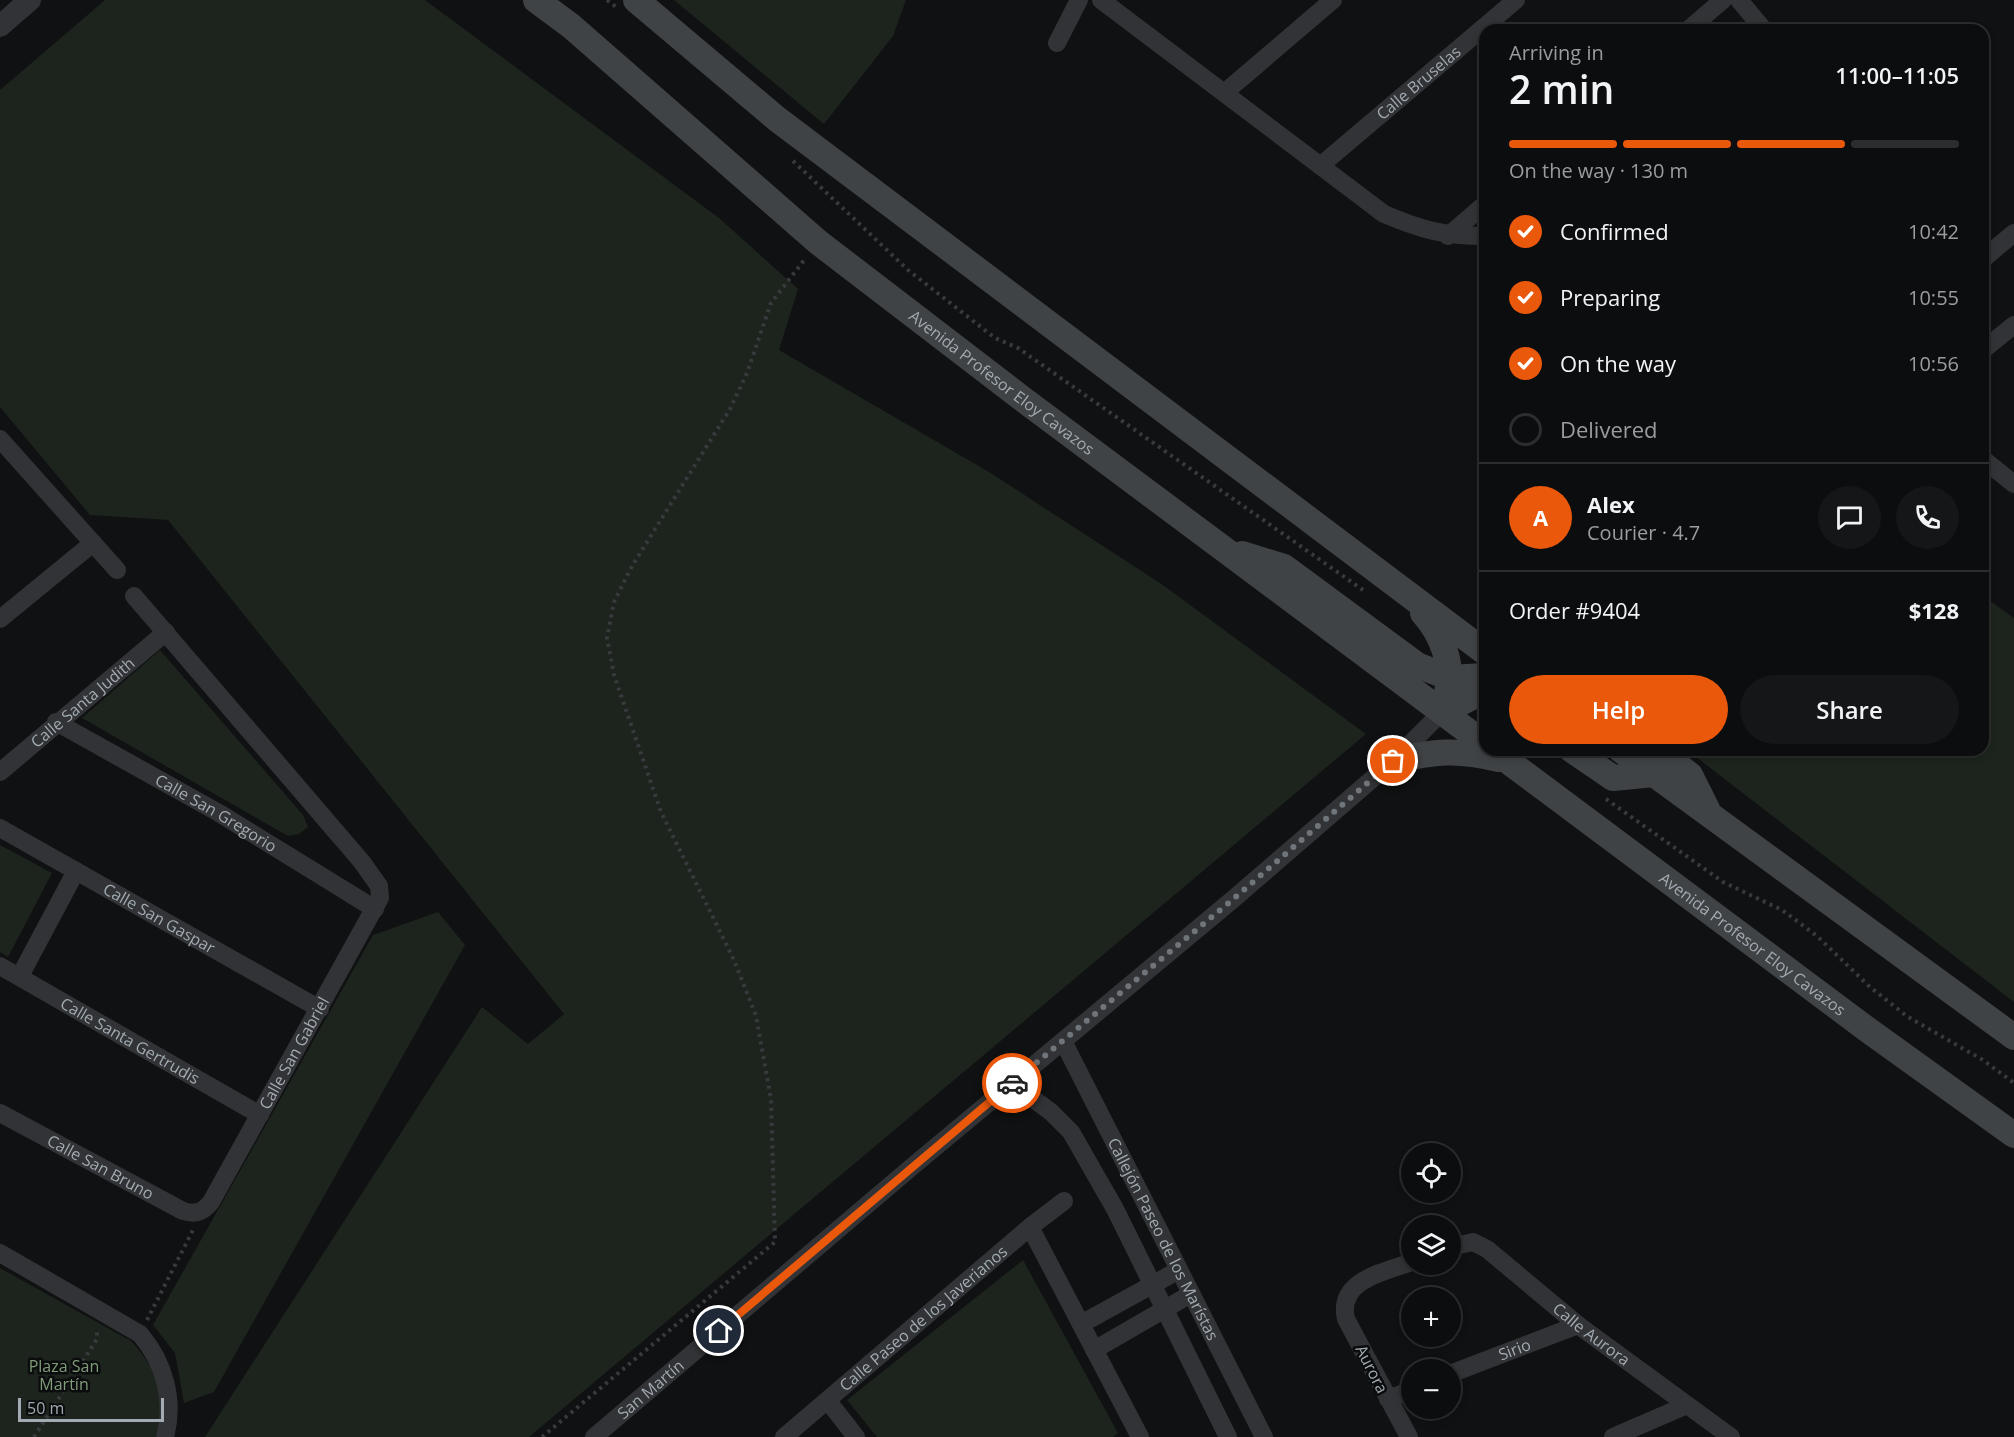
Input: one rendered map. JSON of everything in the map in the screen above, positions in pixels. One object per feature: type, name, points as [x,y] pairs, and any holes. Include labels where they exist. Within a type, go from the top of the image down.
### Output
[{"type":"main road","name":"Avenida Profesor Eloy Cavazos","points":[[537,0],[571,26],[818,242],[1479,740]]},
{"type":"main road","points":[[636,0],[777,119],[1418,606],[1479,648]]},
{"type":"main road","points":[[1224,549],[1284,567],[1417,665],[1450,678],[1479,676]]},
{"type":"main road","points":[[1396,649],[1413,649],[1426,635],[1418,606]]},
{"type":"main road","points":[[1418,606],[1436,627],[1448,660],[1450,678],[1442,712]]},
{"type":"main road","points":[[1442,712],[1479,696]]},
{"type":"main road","points":[[1393,761],[1432,752],[1479,754]]},
{"type":"main road","name":"Avenida Profesor Eloy Cavazos","points":[[1502,756],[1868,1030],[2014,1135]]},
{"type":"main road","points":[[1638,756],[1656,762],[1710,814],[2014,1037]]},
{"type":"main road","points":[[1566,757],[1613,778],[1656,762]]},
{"type":"street","points":[[0,26],[30,0]]},
{"type":"street","points":[[1057,43],[1079,0]]},
{"type":"street","points":[[1224,93],[1333,0]]},
{"type":"street","name":"Calle Bruselas","points":[[1488,24],[1516,0]]},
{"type":"street","points":[[1695,24],[1723,0]]},
{"type":"street","points":[[1739,0],[1759,24]]},
{"type":"street","points":[[1109,2],[1224,93],[1384,214],[1414,227],[1448,236],[1479,236]]},
{"type":"street","name":"Calle Bruselas","points":[[1320,166],[1479,31]]},
{"type":"street","points":[[1448,236],[1479,209]]},
{"type":"street","points":[[1989,254],[2014,233]]},
{"type":"street","points":[[1989,345],[2014,325]]},
{"type":"street","points":[[4,451],[117,570]]},
{"type":"street","points":[[1989,464],[2014,484]]},
{"type":"street","points":[[0,619],[93,543]]},
{"type":"street","points":[[134,596],[362,862],[378,901]]},
{"type":"street","name":"Calle Santa Judith","points":[[0,772],[56,722],[166,632]]},
{"type":"street","name":"San Martín","points":[[594,1437],[1393,761],[1442,712]]},
{"type":"street","name":"Calle San Gregorio","points":[[56,722],[378,901]]},
{"type":"street","name":"Calle San Gaspar","points":[[0,828],[320,1009]]},
{"type":"street","points":[[20,976],[76,871]]},
{"type":"street","name":"Calle San Gabriel","points":[[202,1211],[211,1202],[378,901]]},
{"type":"street","name":"Calle Santa Gertrudis","points":[[0,966],[260,1114]]},
{"type":"street","name":"Callejón Paseo de los Marístas","points":[[1063,1041],[1264,1437]]},
{"type":"street","name":"Callejón Paseo de los Marístas","points":[[1012,1083],[1051,1112],[1071,1132],[1115,1209],[1150,1284],[1228,1437]]},
{"type":"street","name":"Calle San Bruno","points":[[0,1113],[183,1211],[195,1214],[202,1211]]},
{"type":"street","name":"Calle Paseo de los Javerianos","points":[[784,1437],[1030,1227],[1064,1201]]},
{"type":"street","points":[[1030,1227],[1094,1350],[1133,1434]]},
{"type":"street","name":"Calle Aurora","points":[[1461,1245],[1473,1242],[1487,1249],[1578,1325],[1731,1437]]},
{"type":"street","points":[[0,1253],[140,1334],[153,1348],[164,1373],[169,1404],[165,1437]]},
{"type":"street","name":"Aurora","points":[[1401,1266],[1361,1281],[1347,1298],[1344,1308],[1346,1319],[1409,1437]]},
{"type":"street","points":[[1081,1324],[1179,1270]]},
{"type":"street","points":[[1094,1350],[1191,1294]]},
{"type":"street","name":"Sirio","points":[[1461,1370],[1578,1325]]},
{"type":"street","points":[[1388,1399],[1401,1394]]},
{"type":"street","points":[[828,1401],[856,1437]]},
{"type":"street","points":[[1612,1437],[1687,1405]]},
{"type":"path","points":[[542,1437],[775,1242],[771,1099],[756,1016],[734,960],[661,812],[614,675],[607,638],[614,602],[632,566],[730,409],[747,373],[771,303],[818,242]]},
{"type":"path","points":[[891,254],[995,338],[1018,348],[1371,596]]},
{"type":"path","points":[[1598,793],[1724,882],[1782,910],[1818,936],[1870,987],[1908,1017],[1983,1060],[2014,1083]]},
{"type":"path","points":[[140,1334],[202,1211]]},
{"type":"path","points":[[34,1437],[97,1339],[96,1324]]},
{"type":"green space","points":[[105,0],[425,0],[719,218],[798,289],[779,350],[989,472],[1160,583],[1366,734],[529,1437],[205,1437],[482,1007],[528,1044],[564,1014],[168,520],[90,515],[0,407],[0,90]]},
{"type":"green space","points":[[674,0],[906,0],[893,36],[824,124]]},
{"type":"green space","points":[[1989,600],[2014,618],[2014,1002],[1695,756],[1989,756]]},
{"type":"green space","points":[[160,650],[303,815],[308,827],[299,834],[288,836],[82,718]]},
{"type":"green space","points":[[0,845],[52,873],[8,957],[0,952]]},
{"type":"green space","points":[[438,912],[465,945],[214,1392],[184,1403],[175,1353],[153,1325],[373,935]]},
{"type":"green space","points":[[1023,1260],[1118,1433],[1113,1437],[877,1437],[847,1400]]},
{"type":"green space","name":"Plaza San Martín","points":[[0,1268],[131,1341],[148,1363],[158,1386],[160,1410],[156,1437],[0,1437]]},
{"type":"way so far","points":[[1012,1083],[1231,901],[1393,761]]},
{"type":"route","points":[[719,1331],[1012,1083]]}]
